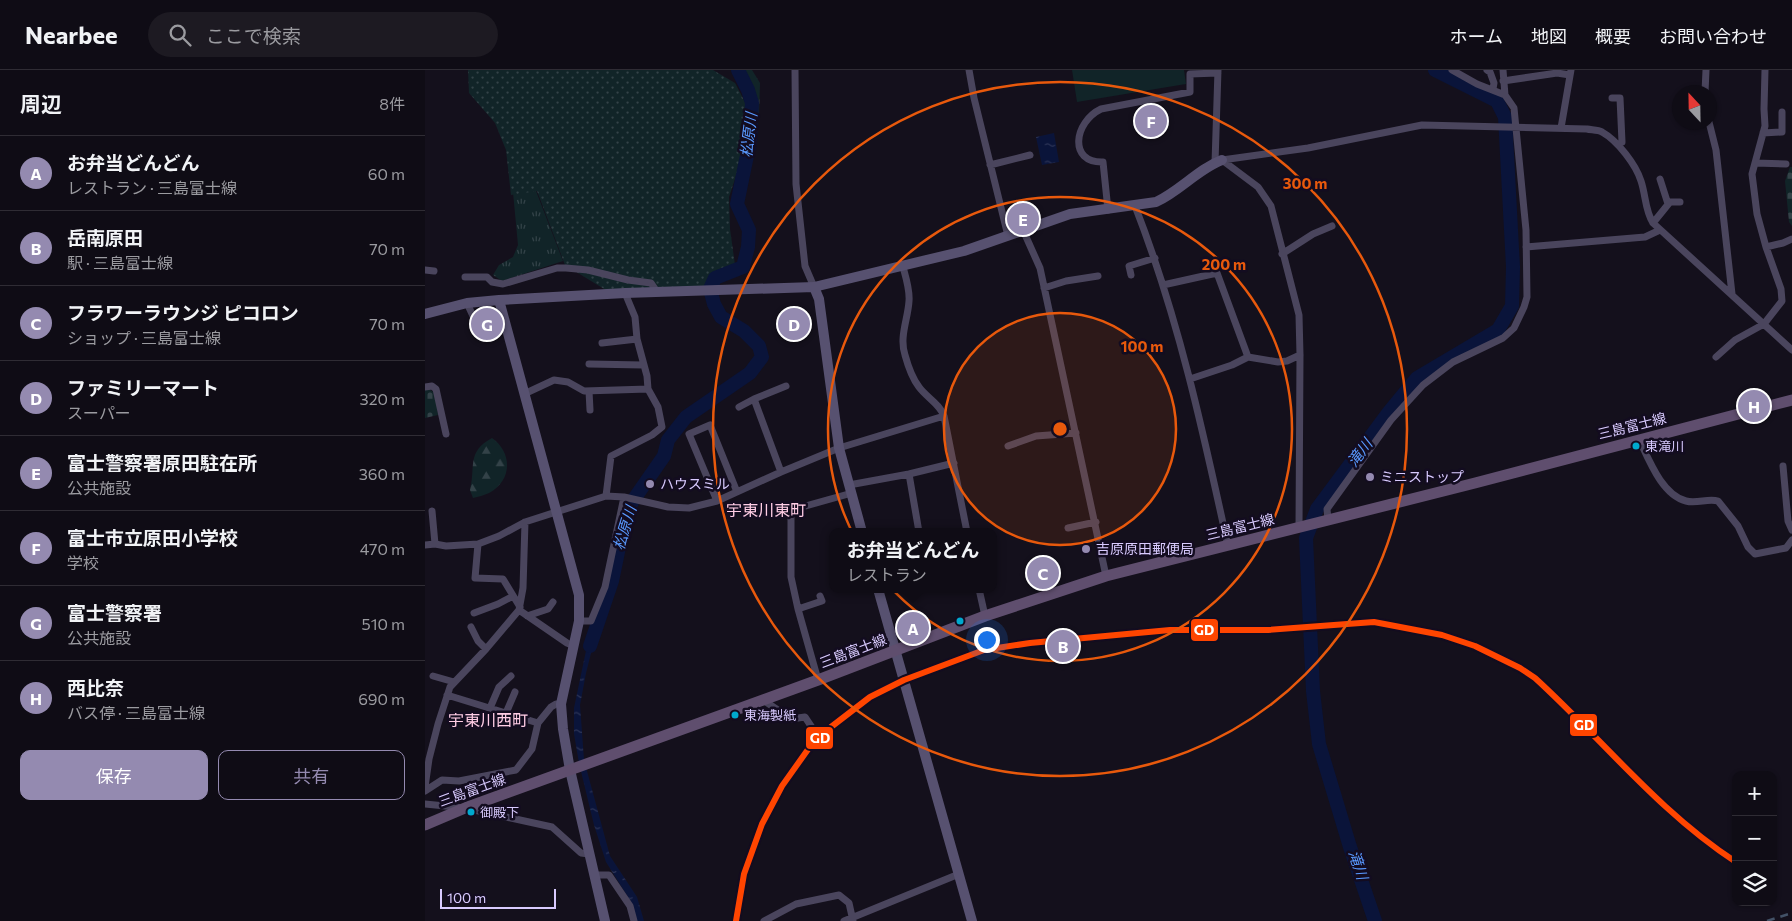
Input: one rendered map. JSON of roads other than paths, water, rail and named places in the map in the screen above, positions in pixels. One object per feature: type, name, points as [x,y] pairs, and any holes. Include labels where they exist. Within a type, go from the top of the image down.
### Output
[{"type":"main road","name":"三島富士線","points":[[425,825],[465,808],[819,680],[985,616],[1106,576],[1792,400]]},
{"type":"street","points":[[795,70],[796,184],[805,266],[819,299],[839,448],[861,528]]},
{"type":"street","points":[[969,70],[974,98],[1008,236]]},
{"type":"street","points":[[1452,70],[1477,84],[1505,95]]},
{"type":"street","points":[[1487,70],[1490,72],[1494,83],[1493,89]]},
{"type":"street","points":[[1322,522],[1327,509],[1391,420],[1423,385],[1453,362],[1503,338],[1514,328],[1527,297],[1526,247],[1514,108],[1505,95],[1503,70]]},
{"type":"street","points":[[1705,85],[1706,70]]},
{"type":"street","points":[[1716,356],[1735,340],[1764,324],[1781,301],[1781,289],[1757,214],[1752,174],[1765,126],[1765,70]]},
{"type":"street","points":[[1108,210],[1103,162],[1092,163],[1083,156],[1079,133],[1083,124],[1090,116],[1101,109],[1190,92],[1190,74],[1218,72],[1218,162]]},
{"type":"street","points":[[1503,81],[1571,72],[1561,128]]},
{"type":"street","points":[[1612,98],[1620,98],[1622,142]]},
{"type":"street","points":[[1763,133],[1782,132],[1782,112]]},
{"type":"street","points":[[425,314],[467,303],[499,300],[814,286],[903,267],[964,251],[1070,214],[1156,202],[1169,196],[1218,162],[1308,148],[1422,125],[1561,128],[1587,129],[1602,132],[1617,145],[1633,163],[1641,180],[1648,215],[1653,223],[1792,350]]},
{"type":"street","points":[[1711,130],[1716,150],[1732,294]]},
{"type":"street","points":[[991,165],[1030,155]]},
{"type":"street","points":[[1218,162],[1258,187],[1271,206],[1299,315],[1301,527]]},
{"type":"street","points":[[1755,163],[1786,164]]},
{"type":"street","points":[[1660,179],[1668,204]]},
{"type":"street","points":[[1653,223],[1670,202],[1680,202]]},
{"type":"street","points":[[1135,206],[1155,258],[1190,379],[1228,546]]},
{"type":"street","points":[[1282,254],[1313,234],[1331,226]]},
{"type":"street","points":[[1023,230],[1040,268],[1096,522],[1106,576]]},
{"type":"street","points":[[1526,247],[1645,236],[1660,230]]},
{"type":"street","points":[[1766,247],[1792,239]]},
{"type":"street","points":[[1131,275],[1129,266],[1155,258]]},
{"type":"street","points":[[903,267],[909,291],[909,302],[903,331],[904,352],[910,371],[919,387],[942,410],[966,528]]},
{"type":"street","points":[[465,277],[487,277],[492,282],[503,284],[557,268],[588,270],[628,280],[651,283],[657,292]]},
{"type":"street","points":[[425,270],[433,271]]},
{"type":"street","points":[[1163,285],[1217,273],[1248,357]]},
{"type":"street","points":[[1044,288],[1065,281],[1098,276]]},
{"type":"street","points":[[606,496],[611,456],[652,435],[662,427],[658,406],[648,389],[647,376],[637,339],[635,317],[625,293]]},
{"type":"street","points":[[499,300],[579,595],[579,621],[561,704],[563,729],[578,767],[589,854],[605,921]]},
{"type":"street","points":[[467,303],[479,329]]},
{"type":"street","points":[[601,343],[637,339]]},
{"type":"street","points":[[1190,379],[1232,365],[1248,357],[1279,362],[1287,361],[1300,355]]},
{"type":"street","points":[[589,364],[643,365]]},
{"type":"street","points":[[525,394],[554,380],[569,382],[584,391],[648,389]]},
{"type":"street","points":[[425,387],[432,386],[436,389],[446,434]]},
{"type":"street","points":[[739,407],[786,386]]},
{"type":"street","points":[[589,391],[589,410]]},
{"type":"street","points":[[754,399],[781,472]]},
{"type":"street","points":[[425,545],[478,544],[499,536],[525,522],[606,496],[626,497],[668,507],[689,508],[717,501],[839,448],[944,416]]},
{"type":"street","points":[[717,501],[689,434],[710,425],[737,492]]},
{"type":"street","points":[[1008,446],[1035,436],[1076,433]]},
{"type":"street","points":[[1639,439],[1657,475],[1676,497],[1689,502],[1718,501],[1738,526],[1748,547],[1755,554],[1785,548],[1792,540]]},
{"type":"street","points":[[819,680],[798,609],[791,577],[791,510],[850,489],[954,463]]},
{"type":"street","points":[[1783,466],[1788,521],[1792,530]]},
{"type":"street","points":[[909,474],[918,528]]},
{"type":"street","points":[[579,621],[591,620],[605,587],[626,497]]},
{"type":"street","points":[[432,511],[435,544]]},
{"type":"street","points":[[425,787],[429,759],[447,695],[455,682],[520,609],[523,588],[525,522]]},
{"type":"street","points":[[1068,528],[1096,522]]},
{"type":"street","points":[[478,544],[475,578],[503,579],[520,609],[527,616],[574,646]]},
{"type":"street","points":[[879,593],[972,921]]},
{"type":"street","points":[[980,593],[985,616]]},
{"type":"street","points":[[474,613],[513,596]]},
{"type":"street","points":[[798,609],[822,601],[820,596]]},
{"type":"street","points":[[527,616],[548,610],[553,602]]},
{"type":"street","points":[[471,628],[478,641],[486,649]]},
{"type":"street","points":[[433,676],[455,682]]},
{"type":"street","points":[[490,708],[499,687],[511,676]]},
{"type":"street","points":[[507,713],[515,692]]},
{"type":"street","points":[[447,695],[538,723]]},
{"type":"street","points":[[763,700],[791,719],[805,717],[815,732]]},
{"type":"street","points":[[425,791],[442,780],[459,781],[516,770],[532,749],[538,723],[551,707],[561,704]]},
{"type":"street","points":[[425,804],[465,808],[552,827],[581,852],[589,854]]},
{"type":"street","points":[[844,921],[853,919],[959,874]]},
{"type":"street","points":[[594,875],[609,876],[630,906],[634,921]]},
{"type":"street","points":[[764,921],[796,904],[839,895],[849,903],[853,919]]},
{"type":"water","points":[[1054,133],[1059,162],[1042,165],[1036,137]]},
{"type":"water","points":[[591,627],[597,629],[580,705],[584,760],[610,856],[637,897],[644,921],[637,921],[633,905],[606,862],[594,825],[579,763],[574,734],[574,708]]},
{"type":"waterway","name":"松原川","points":[[590,646],[612,581],[625,518],[632,502],[664,456],[668,440],[686,417],[750,373],[762,357],[759,346],[744,331],[721,317],[714,304],[710,289],[715,278],[743,267],[748,247],[749,230],[737,204],[750,141],[752,103],[738,70]]},
{"type":"waterway","name":"滝川","points":[[1375,921],[1350,847],[1319,744],[1313,691],[1306,538],[1317,509],[1389,412],[1417,378],[1498,330],[1512,306],[1513,267],[1505,117],[1497,101],[1435,70]]},
{"type":"railway","points":[[1767,921],[1792,913]]},
{"type":"place","name":"富士市立原田小学校","points":[[1151,121]]},
{"type":"place","name":"富士警察署原田駐在所","points":[[1023,219]]},
{"type":"place","name":"富士警察署","points":[[487,324]]},
{"type":"place","name":"ファミリーマート","points":[[794,324]]},
{"type":"place","name":"西比奈","points":[[1754,406]]},
{"type":"place","name":"東滝川","points":[[1636,446]]},
{"type":"place","name":"ミニストップ","points":[[1370,477]]},
{"type":"place","name":"ハウスミル","points":[[650,484]]},
{"type":"place","name":"吉原原田郵便局","points":[[1086,549]]},
{"type":"place","name":"フラワーラウンジ ピコロン","points":[[1043,573]]},
{"type":"place","name":"お弁当どんどん","points":[[913,628]]},
{"type":"place","name":"岳南原田","points":[[1063,646]]},
{"type":"place","name":"東海製紙","points":[[735,715]]},
{"type":"place","name":"御殿下","points":[[471,812]]},
{"type":"district","name":"宇東川東町","points":[[766,510]]},
{"type":"district","name":"宇東川西町","points":[[488,720]]}]
